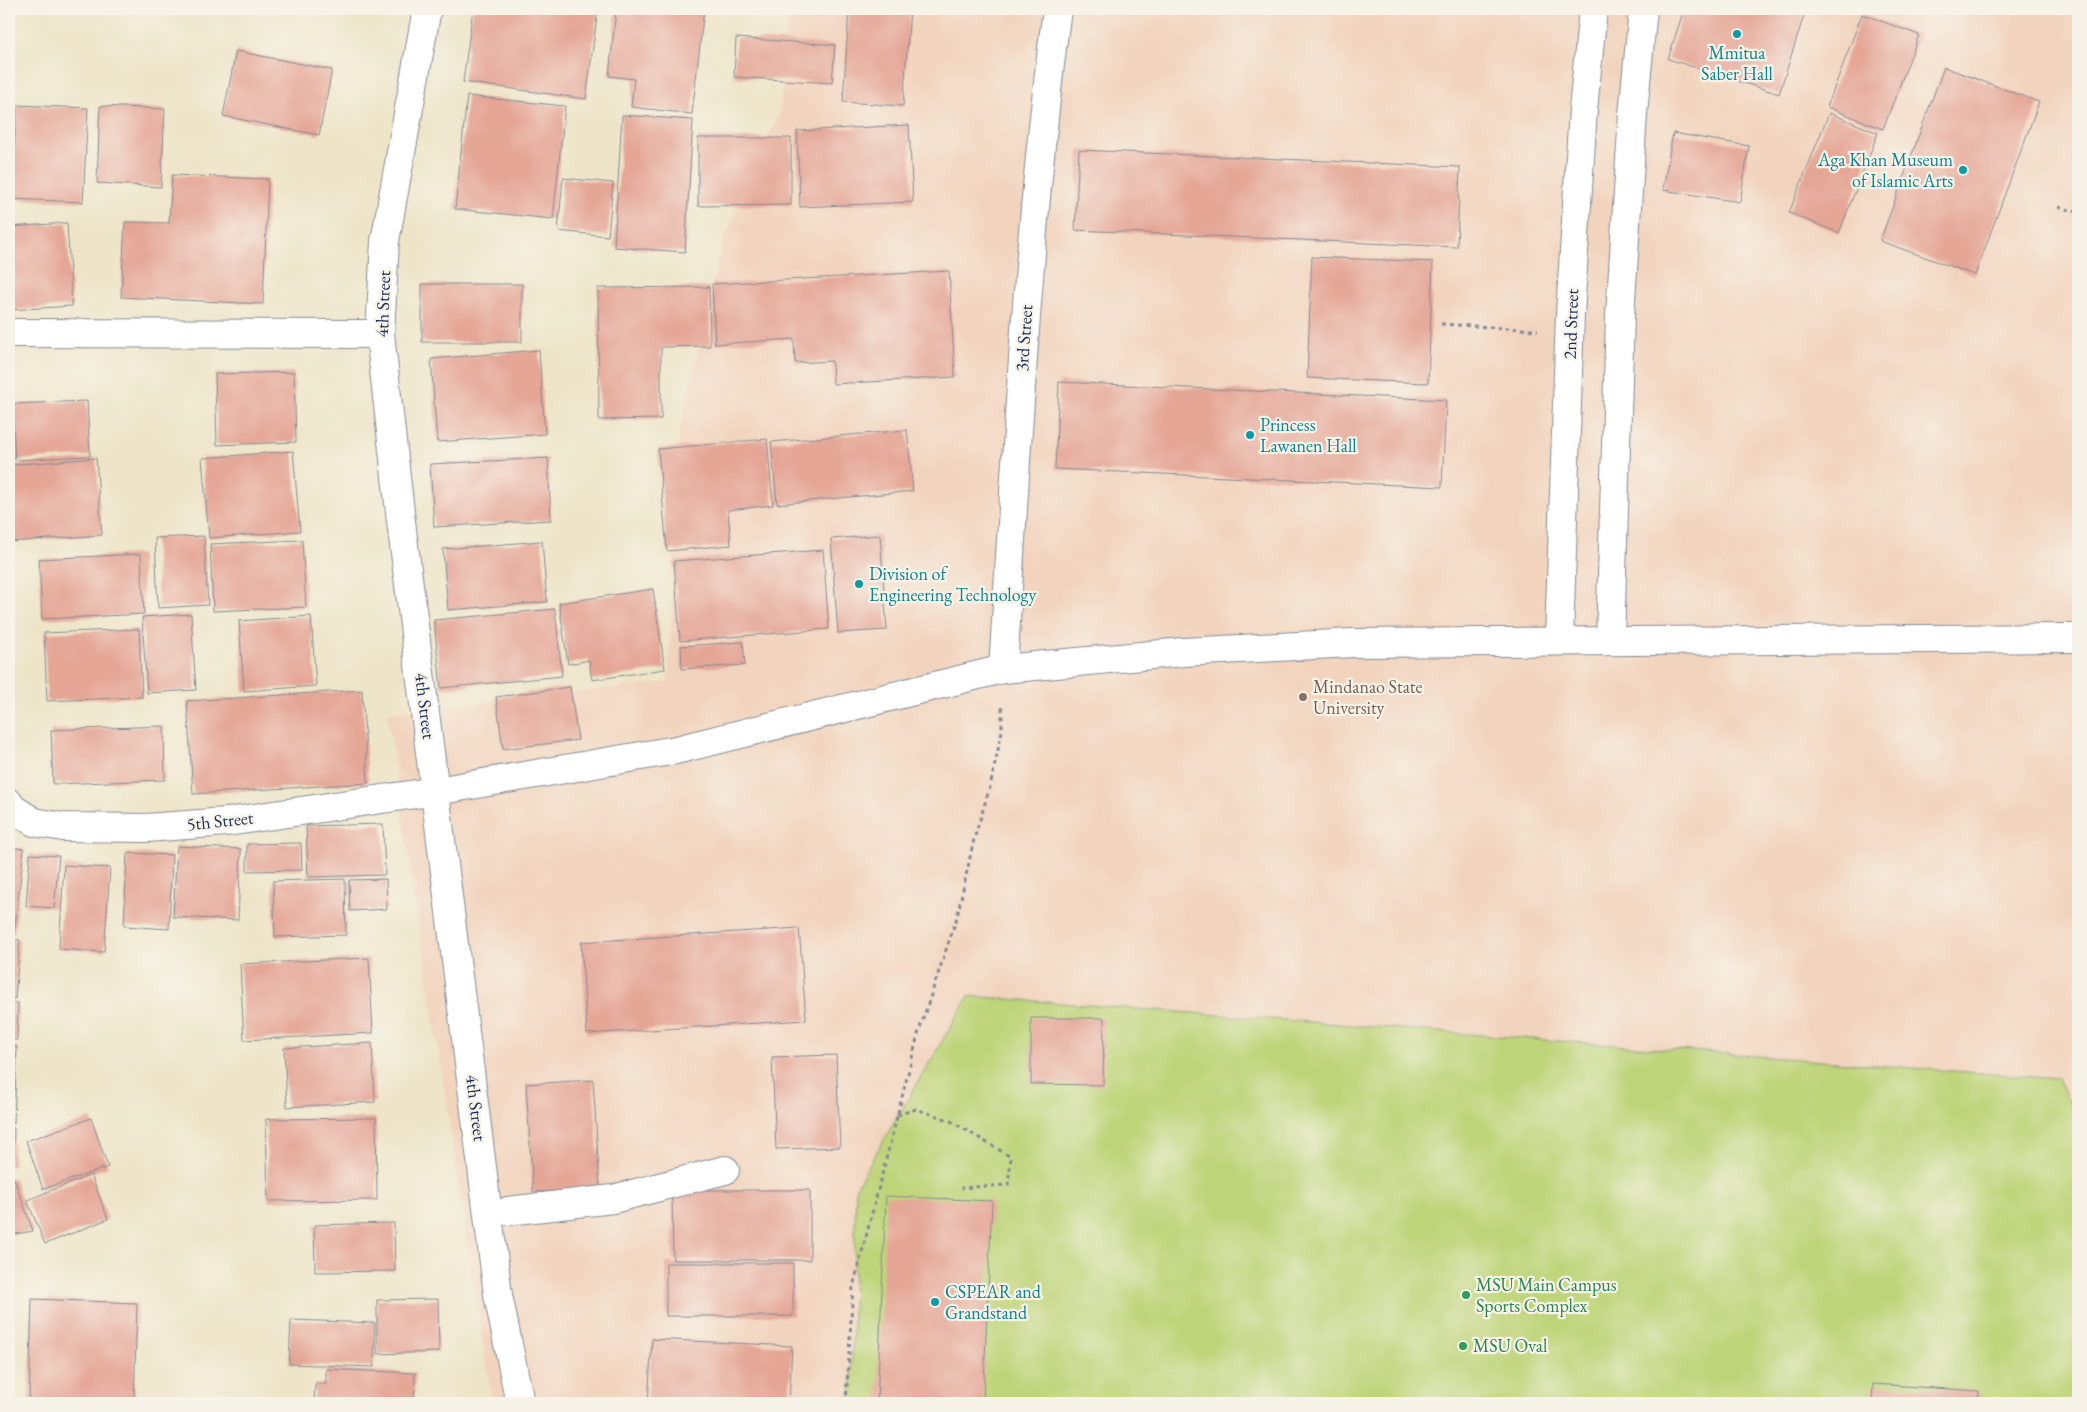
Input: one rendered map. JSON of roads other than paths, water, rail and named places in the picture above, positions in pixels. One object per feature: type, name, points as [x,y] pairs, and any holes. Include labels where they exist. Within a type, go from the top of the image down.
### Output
[{"type":"street","name":"4th Street","points":[[426,9],[385,241],[380,334],[401,521],[498,1295],[520,1403]]},
{"type":"street","name":"3rd Street","points":[[1003,668],[1025,312],[1047,81],[1057,9]]},
{"type":"street","name":"2nd Street","points":[[1559,640],[1570,332],[1583,110],[1592,9]]},
{"type":"street","points":[[1610,640],[1620,316],[1633,114],[1643,9]]},
{"type":"street","points":[[9,333],[380,334]]},
{"type":"street","name":"5th Street","points":[[9,803],[12,808],[34,822],[63,827],[146,828],[228,822],[436,791],[676,750],[1003,668],[1192,651],[1353,643],[1559,640],[2078,638]]},
{"type":"street","points":[[508,1211],[613,1199],[725,1170]]},
{"type":"place","name":"Mmitua Saber Hall","points":[[1737,34]]},
{"type":"place","name":"Aga Khan Museum of Islamic Arts","points":[[1963,170]]},
{"type":"place","name":"Princess Lawanen Hall","points":[[1250,435]]},
{"type":"place","name":"Division of Engineering Technology","points":[[859,584]]},
{"type":"place","name":"Mindanao State University","points":[[1303,697]]},
{"type":"place","name":"MSU Main Campus Sports Complex","points":[[1466,1295]]},
{"type":"place","name":"CSPEAR and Grandstand","points":[[935,1302]]},
{"type":"place","name":"MSU Oval","points":[[1463,1346]]}]
